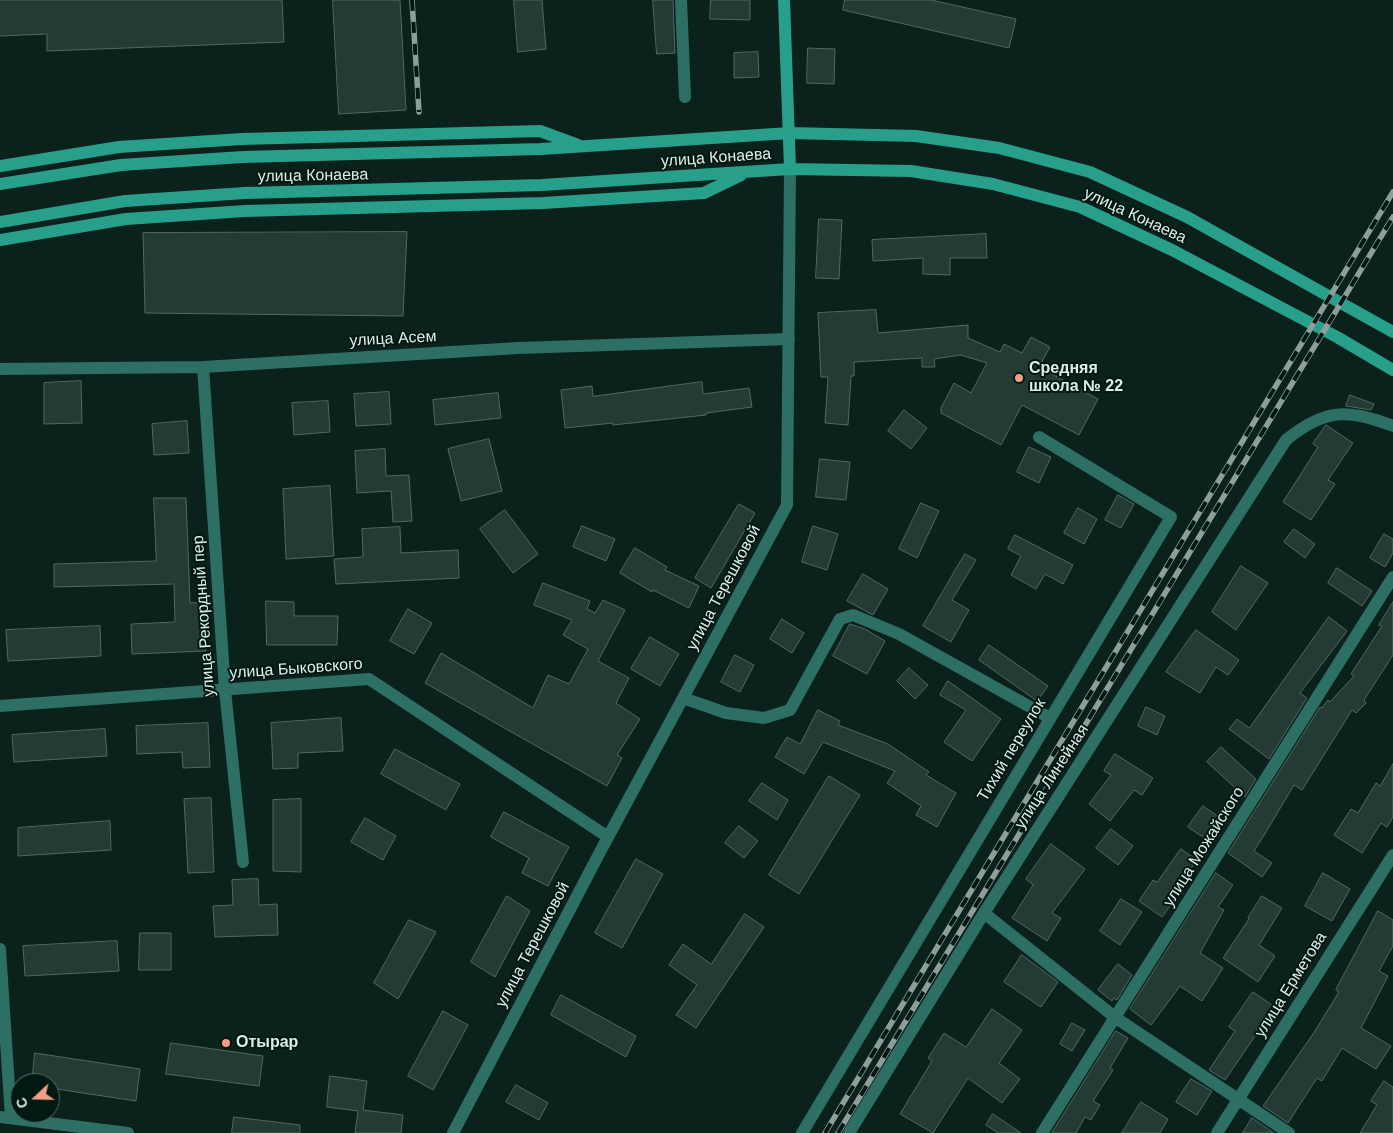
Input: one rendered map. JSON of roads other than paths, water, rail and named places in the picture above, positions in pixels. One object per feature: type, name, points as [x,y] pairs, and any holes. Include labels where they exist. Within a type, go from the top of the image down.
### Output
[{"type":"main road","name":"улица Терешковой","points":[[784,0],[790,169]]},
{"type":"main road","points":[[0,166],[119,147],[242,139],[540,131],[583,146]]},
{"type":"main road","name":"улица Конаева","points":[[0,184],[139,164],[243,157],[583,146],[790,133],[916,136],[999,148],[1090,172],[1187,217],[1393,332]]},
{"type":"main road","name":"улица Конаева","points":[[0,222],[134,200],[245,193],[542,185],[790,169],[911,171],[993,184],[1080,207],[1172,250],[1337,337],[1393,370]]},
{"type":"main road","points":[[0,240],[126,219],[246,211],[543,203],[704,193],[748,172]]},
{"type":"street","points":[[681,0],[685,97]]},
{"type":"street","name":"улица Терешковой","points":[[453,1133],[608,837],[788,505],[790,169]]},
{"type":"street","name":"улица Асем","points":[[0,369],[203,367],[518,348],[789,339]]},
{"type":"street","name":"улица Рекордный пер","points":[[203,367],[225,690],[243,862]]},
{"type":"street","name":"улица Линейная","points":[[849,1133],[984,913],[1286,440],[1305,425],[1321,417],[1354,414],[1393,426]]},
{"type":"street","name":"Тихий переулок","points":[[802,1133],[1171,517],[1039,437]]},
{"type":"street","name":"улица Можайского","points":[[1042,1133],[1393,577]]},
{"type":"street","points":[[683,698],[726,713],[764,718],[790,710],[840,619],[853,615],[900,634],[1050,718]]},
{"type":"street","name":"улица Быковского","points":[[0,706],[369,679],[608,837]]},
{"type":"street","name":"улица Ерметова","points":[[1217,1133],[1393,855]]},
{"type":"street","points":[[984,913],[1116,1018],[1289,1133]]},
{"type":"street","points":[[0,949],[6,1117],[128,1133]]},
{"type":"railway","points":[[412,0],[419,112]]},
{"type":"railway","points":[[825,1133],[1393,192]]},
{"type":"railway","points":[[838,1133],[1393,217]]},
{"type":"place","name":"Средняя школа № 22","points":[[1019,378]]},
{"type":"place","name":"Отырар","points":[[226,1043]]}]
